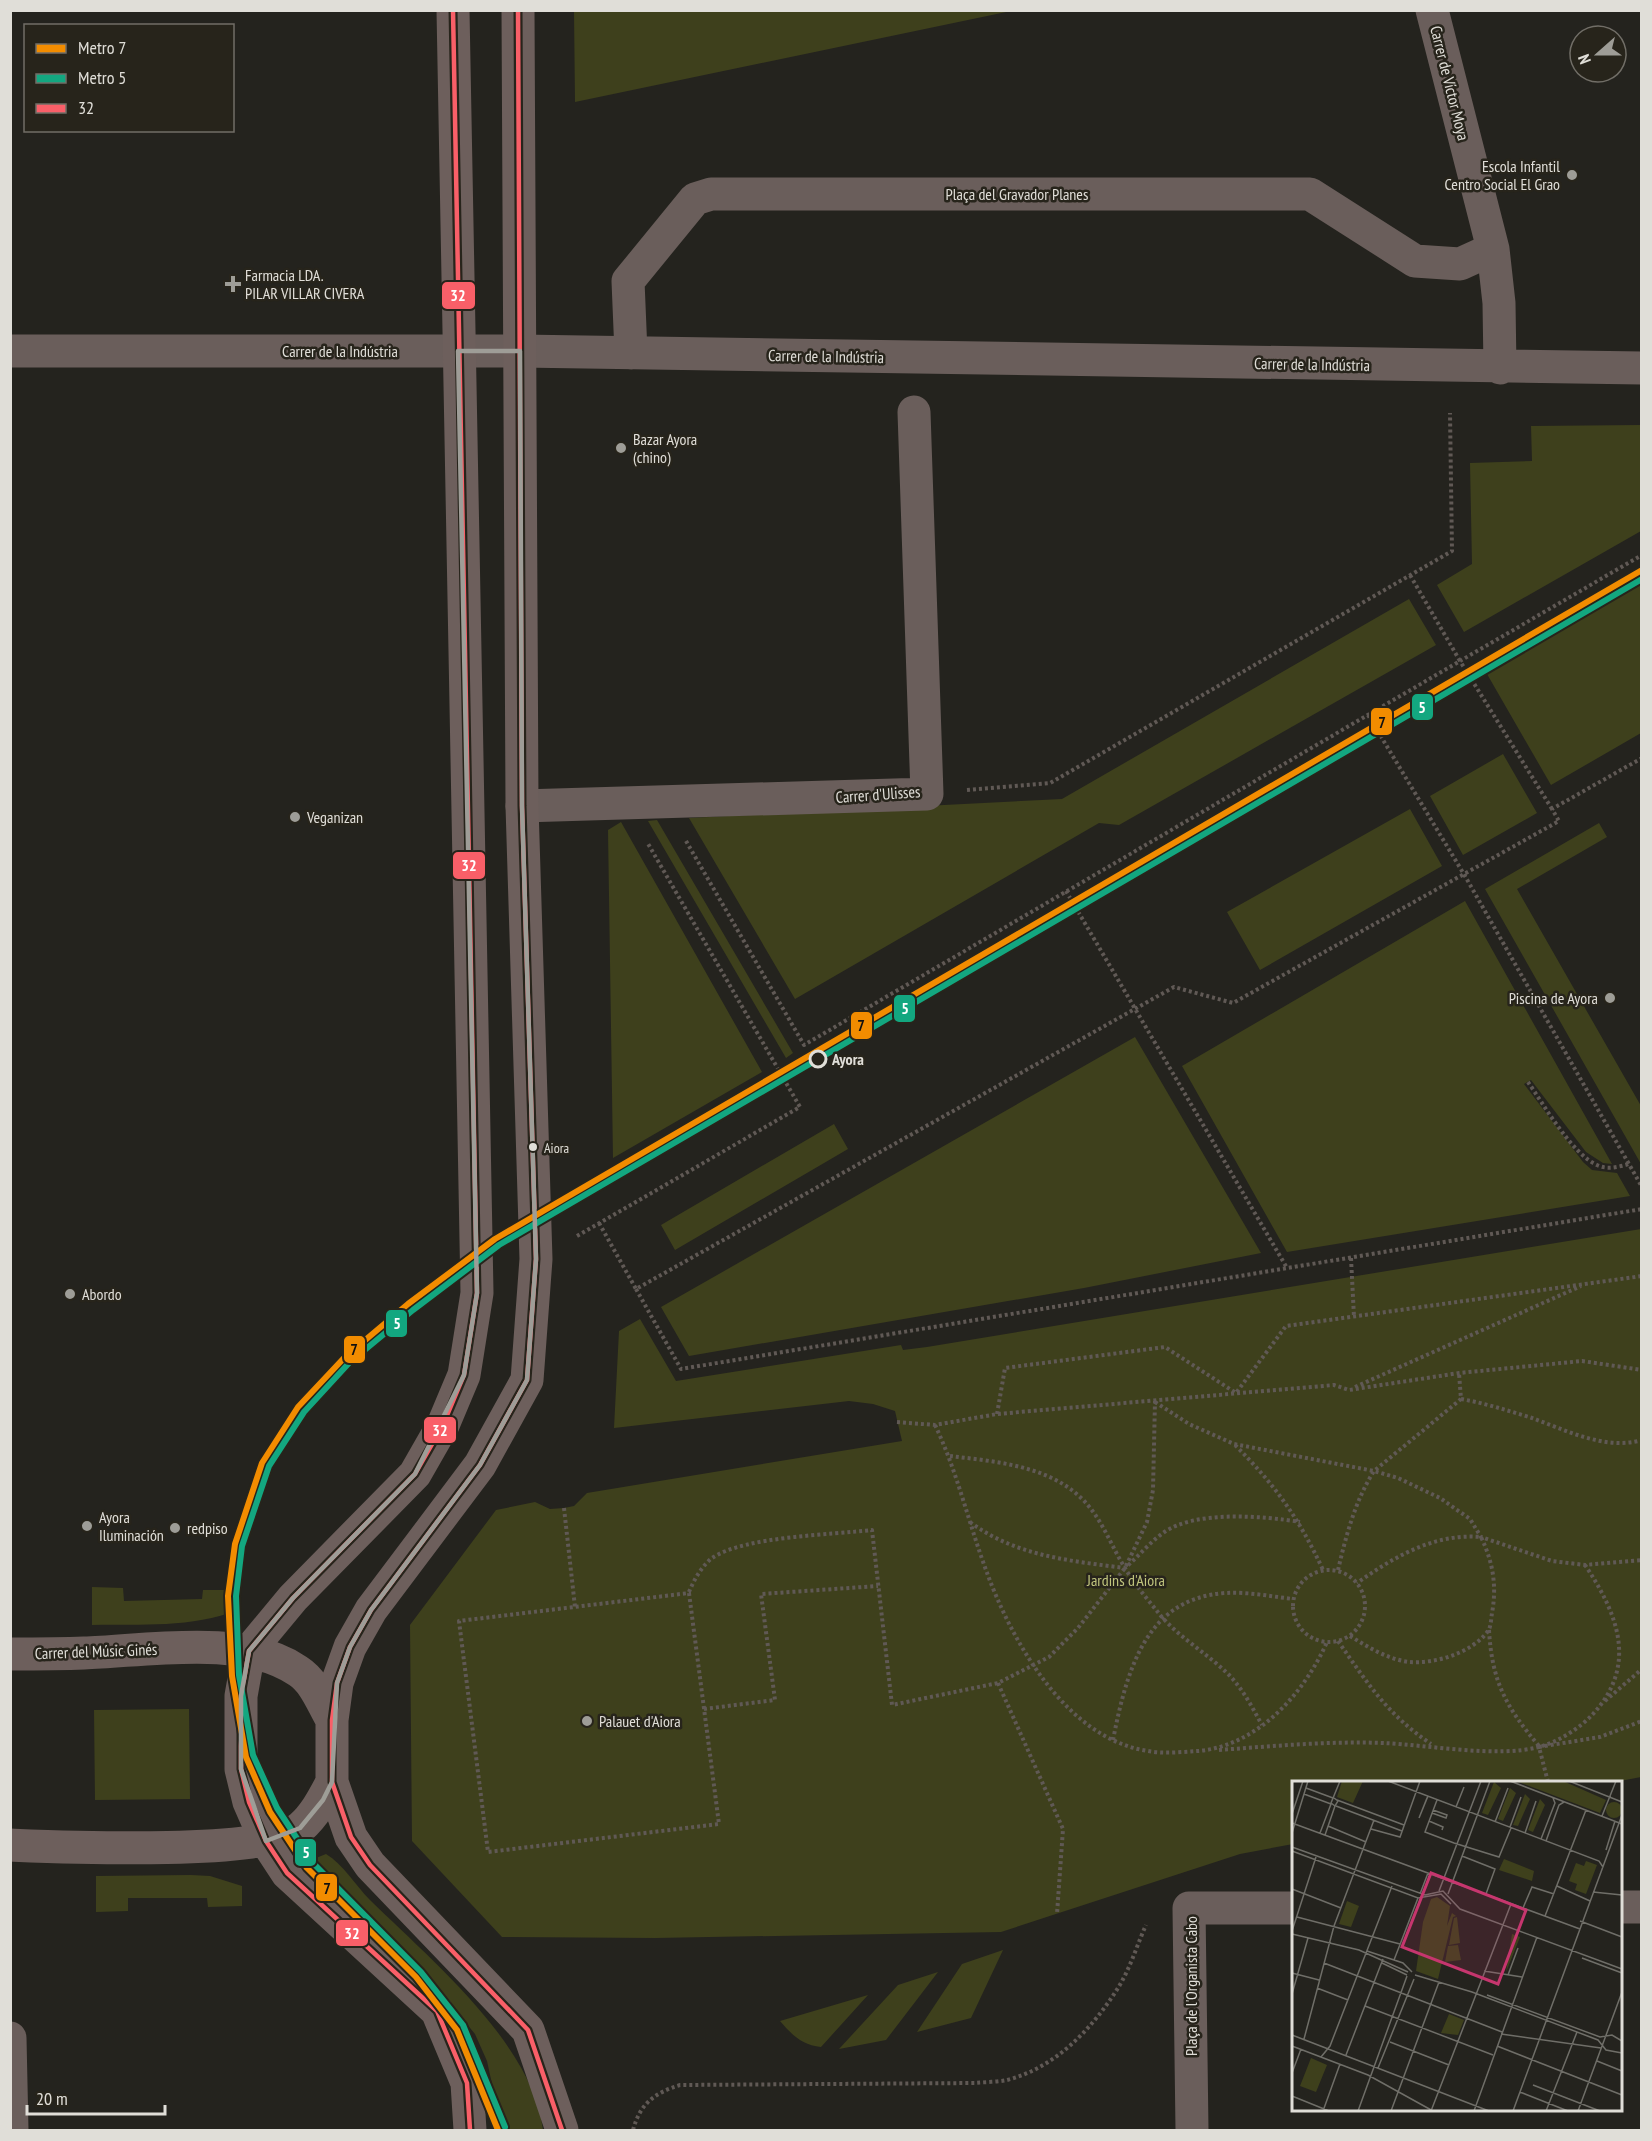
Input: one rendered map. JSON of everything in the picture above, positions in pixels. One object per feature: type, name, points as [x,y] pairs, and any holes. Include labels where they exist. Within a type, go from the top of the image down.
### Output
[{"type":"street","points":[[453,10],[477,1293],[464,1375],[443,1425],[415,1474],[293,1598],[249,1651],[241,1696],[240,1769],[249,1802],[266,1841],[287,1873],[437,2011],[467,2083],[470,2130]]},
{"type":"street","points":[[518,10],[522,806],[536,1259],[527,1380],[480,1465],[371,1610],[350,1647],[337,1683],[332,1720],[333,1782],[351,1837],[370,1864],[528,2030],[562,2130]]},
{"type":"street","name":"Carrer de Víctor Moya","points":[[1432,10],[1493,249],[1499,303],[1500,368]]},
{"type":"street","name":"Plaça del Gravador Planes","points":[[631,353],[628,280],[695,199],[711,194],[1310,194],[1415,261],[1460,264],[1493,249]]},
{"type":"street","name":"Carrer de la Indústria","points":[[10,351],[520,351],[1500,368],[1641,368]]},
{"type":"street","name":"Carrer d'Ulisses","points":[[522,806],[927,794],[914,412]]},
{"type":"street","name":"Carrer del Músic Ginés","points":[[10,1654],[81,1654],[182,1647],[249,1651],[297,1670],[309,1680],[332,1720]]},
{"type":"street","points":[[10,1845],[82,1848],[266,1841],[300,1828],[323,1800],[333,1782]]},
{"type":"street","points":[[1622,1907],[1641,1907]]},
{"type":"street","name":"Plaça de l'Organista Cabo","points":[[1192,2130],[1189,1908],[1292,1908]]},
{"type":"street","points":[[10,2038],[12,2130]]},
{"type":"path","points":[[927,794],[1050,783],[1452,551],[1450,413]]},
{"type":"path","points":[[664,802],[804,1045],[1641,555]]},
{"type":"path","points":[[636,1289],[1174,987],[1233,1004],[1465,876],[1558,821],[1410,575]]},
{"type":"path","points":[[1368,715],[1465,876],[1641,1187]]},
{"type":"path","points":[[1552,809],[1641,759]]},
{"type":"path","points":[[536,1259],[800,1107],[625,803]]},
{"type":"path","points":[[1065,891],[1287,1268]]},
{"type":"path","points":[[1528,1082],[1582,1155],[1605,1167],[1612,1168],[1629,1164]]},
{"type":"path","points":[[599,1223],[681,1369],[1641,1209]]},
{"type":"path","points":[[1351,1258],[1354,1317]]},
{"type":"path","points":[[1236,1393],[1286,1326],[1641,1276]]},
{"type":"path","points":[[1349,1390],[1586,1283]]},
{"type":"path","points":[[997,1414],[1005,1368],[1165,1347],[1236,1393]]},
{"type":"path","points":[[897,1422],[935,1425],[997,1414],[1334,1385],[1349,1390],[1459,1373],[1582,1360],[1641,1370]]},
{"type":"path","points":[[1459,1373],[1461,1399]]},
{"type":"path","points":[[1461,1399],[1491,1405],[1603,1442],[1629,1443],[1641,1440]]},
{"type":"path","points":[[1338,1570],[1349,1524],[1374,1471],[1461,1399]]},
{"type":"path","points":[[1155,1401],[1189,1424],[1234,1444],[1374,1471],[1398,1478],[1440,1498],[1470,1519],[1489,1554],[1494,1576],[1494,1600],[1489,1630],[1491,1663],[1502,1692],[1518,1722],[1539,1747],[1548,1781]]},
{"type":"path","points":[[1125,1568],[1147,1522],[1153,1490],[1155,1401]]},
{"type":"path","points":[[935,1425],[950,1456],[986,1571],[1014,1635],[1034,1666],[1065,1706],[1095,1730],[1113,1740],[1147,1751],[1210,1750],[1348,1742],[1505,1750],[1600,1737],[1641,1721]]},
{"type":"path","points":[[1234,1444],[1265,1475],[1300,1522],[1323,1570]]},
{"type":"path","points":[[950,1456],[1015,1464],[1051,1478],[1078,1496],[1091,1508],[1113,1543],[1125,1568],[1162,1617],[1228,1673],[1244,1694],[1262,1725]]},
{"type":"path","points":[[564,1508],[575,1607]]},
{"type":"path","points":[[689,1593],[459,1621],[488,1852],[719,1824],[689,1593],[696,1576],[713,1558],[748,1544],[872,1530],[892,1705],[998,1683],[1049,1657],[1078,1628],[1125,1568],[1164,1532],[1181,1524],[1227,1517],[1268,1516],[1300,1522]]},
{"type":"path","points":[[969,1521],[1004,1543],[1030,1552],[1125,1568]]},
{"type":"path","points":[[1357,1583],[1409,1550],[1461,1535],[1481,1537],[1551,1561],[1585,1565],[1641,1560]]},
{"type":"path","points":[[1585,1565],[1604,1594],[1615,1622],[1620,1653],[1616,1678],[1602,1704]]},
{"type":"path","points":[[1323,1570],[1338,1570],[1357,1583],[1365,1605],[1359,1628],[1350,1636],[1338,1641],[1327,1642],[1304,1633],[1297,1623],[1293,1599],[1297,1588],[1305,1579],[1323,1570]]},
{"type":"path","points":[[704,1709],[775,1700],[761,1594],[878,1586]]},
{"type":"path","points":[[1113,1740],[1127,1677],[1143,1644],[1162,1617],[1178,1605],[1200,1597],[1241,1593],[1293,1599]]},
{"type":"path","points":[[1350,1636],[1378,1652],[1409,1662],[1435,1660],[1467,1650],[1489,1630]]},
{"type":"path","points":[[1338,1641],[1379,1700],[1402,1725],[1432,1745]]},
{"type":"path","points":[[1210,1750],[1234,1744],[1262,1725],[1286,1704],[1307,1678],[1327,1642]]},
{"type":"path","points":[[1539,1747],[1582,1726],[1602,1704],[1641,1669]]},
{"type":"path","points":[[998,1683],[1063,1829],[1057,1914]]},
{"type":"path","points":[[633,2130],[643,2106],[657,2092],[680,2085],[975,2083],[1006,2080],[1034,2070],[1067,2050],[1094,2020],[1118,1987],[1146,1925],[1153,1918]]},
{"type":"highlighted area","points":[[458,351],[520,351],[522,806],[536,1259],[527,1380],[480,1465],[371,1610],[350,1647],[337,1683],[332,1782],[323,1800],[300,1828],[266,1841],[241,1769],[241,1696],[249,1651],[293,1598],[415,1474],[464,1375],[477,1293]]},
{"type":"green space","points":[[574,10],[1011,11],[575,102]]},
{"type":"green space","points":[[1641,425],[1641,531],[1464,632],[1437,585],[1472,564],[1470,463],[1532,461],[1531,426]]},
{"type":"green space","points":[[1641,584],[1641,733],[1551,785],[1487,674]]},
{"type":"green space","points":[[1409,599],[1436,645],[1119,825],[1099,823],[795,999],[689,818],[1062,799]]},
{"type":"green space","points":[[1503,754],[1537,813],[1463,855],[1430,796]]},
{"type":"green space","points":[[1410,809],[1442,866],[1260,970],[1227,912]]},
{"type":"green space","points":[[657,820],[793,1053],[786,1058],[648,821]]},
{"type":"green space","points":[[621,822],[762,1072],[613,1158],[608,830]]},
{"type":"green space","points":[[1599,823],[1607,837],[1517,889],[1641,1106],[1641,1164],[1485,889]]},
{"type":"green space","points":[[1465,901],[1612,1164],[1603,1163],[1586,1152],[1531,1080],[1524,1084],[1583,1162],[1592,1170],[1617,1173],[1630,1196],[1287,1252],[1182,1066]]},
{"type":"green space","points":[[1135,1037],[1261,1253],[1084,1288],[689,1356],[661,1307]]},
{"type":"green space","points":[[834,1124],[848,1149],[675,1250],[661,1225]]},
{"type":"green space","name":"Jardins d'Aiora","points":[[1641,1229],[1641,1777],[1620,1781],[1292,1781],[1292,1844],[1240,1854],[1001,1932],[655,1938],[502,1937],[412,1841],[410,1625],[496,1510],[535,1502],[550,1509],[564,1508],[574,1506],[587,1493],[902,1441],[895,1411],[873,1404],[849,1401],[614,1428],[619,1331],[640,1319],[676,1381],[901,1345],[903,1350]]},
{"type":"green space","points":[[92,1587],[123,1588],[124,1601],[202,1599],[203,1590],[238,1590],[238,1610],[221,1616],[185,1622],[148,1625],[92,1625]]},
{"type":"green space","points":[[189,1709],[190,1799],[95,1800],[94,1710]]},
{"type":"green space","points":[[326,1854],[338,1863],[370,1900],[448,1976],[500,2035],[520,2066],[535,2098],[543,2130],[494,2130],[492,2084],[487,2061],[475,2034],[447,2000],[314,1866],[316,1858]]},
{"type":"green space","points":[[96,1876],[210,1876],[242,1886],[242,1906],[208,1907],[207,1898],[128,1898],[128,1911],[96,1912]]},
{"type":"green space","points":[[1003,1950],[971,2018],[917,2032],[962,1964]]},
{"type":"green space","points":[[938,1972],[886,2040],[839,2049],[898,1985]]},
{"type":"green space","points":[[868,1995],[821,2047],[798,2039],[780,2021]]},
{"type":"metro line","name":"7","points":[[498,2130],[457,2030],[416,1977],[307,1868],[270,1812],[246,1757],[232,1676],[228,1596],[235,1544],[262,1463],[298,1407],[344,1358],[408,1304],[495,1239],[1642,570]]},
{"type":"metro line","name":"5","points":[[505,2127],[463,2025],[421,1972],[313,1863],[277,1808],[253,1755],[239,1675],[236,1596],[242,1546],[269,1466],[304,1412],[349,1363],[413,1310],[499,1245],[1642,579]]},
{"type":"transit line","name":"32","points":[[453,10],[477,1293],[464,1375],[443,1425],[415,1474],[293,1598],[249,1651],[241,1696],[241,1769],[249,1802],[266,1841],[287,1873],[437,2011],[467,2083],[470,2130]]},
{"type":"transit line","name":"32","points":[[518,10],[522,806],[536,1259],[527,1380],[480,1465],[371,1610],[350,1647],[337,1683],[332,1720],[332,1782],[351,1837],[370,1865],[528,2030],[562,2130]]},
{"type":"place","name":"Escola Infantil Centro Social El Grao","points":[[1572,175]]},
{"type":"place","name":"Farmacia LDA. PILAR VILLAR CIVERA","points":[[233,284]]},
{"type":"place","name":"Bazar Ayora (chino)","points":[[621,448]]},
{"type":"place","name":"Veganizan","points":[[295,817]]},
{"type":"place","name":"Piscina de Ayora","points":[[1610,998]]},
{"type":"place","name":"Ayora","points":[[818,1059]]},
{"type":"place","name":"Aiora","points":[[533,1147]]},
{"type":"place","name":"Abordo","points":[[70,1294]]},
{"type":"place","name":"Ayora Iluminación","points":[[87,1526]]},
{"type":"place","name":"redpiso","points":[[175,1528]]},
{"type":"place","name":"Palauet d'Aiora","points":[[587,1721]]}]
